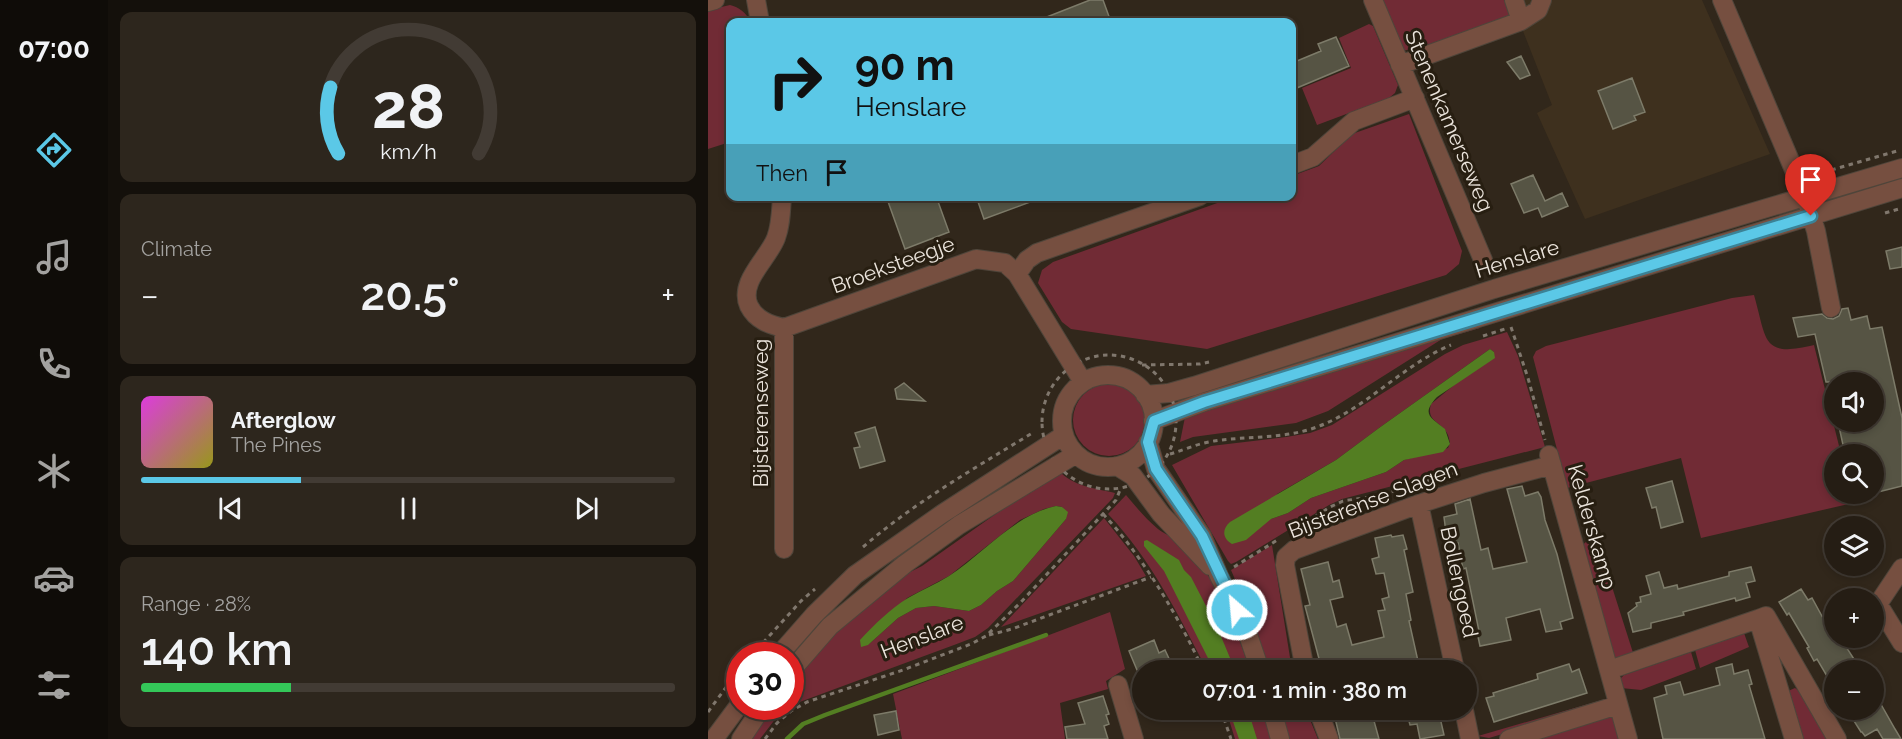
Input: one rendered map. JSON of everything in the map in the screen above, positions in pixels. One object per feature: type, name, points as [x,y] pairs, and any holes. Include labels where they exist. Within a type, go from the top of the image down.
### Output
[{"type":"street","points":[[708,2],[715,0]]},
{"type":"street","points":[[756,0],[759,18]]},
{"type":"street","name":"Stenenkamerseweg","points":[[1373,0],[1483,260]]},
{"type":"street","points":[[1514,0],[1521,21]]},
{"type":"street","points":[[1400,65],[1521,21],[1538,10],[1542,0]]},
{"type":"street","points":[[1722,0],[1805,196],[1816,231],[1831,308]]},
{"type":"street","points":[[1296,163],[1313,157],[1354,121],[1415,98]]},
{"type":"street","name":"Henslare","points":[[1145,395],[1169,393],[1494,289],[1902,168]]},
{"type":"street","name":"Henslare","points":[[1154,421],[1176,411],[1902,188]]},
{"type":"street","name":"Bijsterenseweg","points":[[782,201],[776,238],[753,275],[747,302],[758,318],[784,328],[784,549]]},
{"type":"street","points":[[1083,382],[1017,274],[1027,260],[1037,253],[1186,201]]},
{"type":"street","name":"Broeksteegje","points":[[784,328],[976,259],[1005,263],[1017,274]]},
{"type":"street","points":[[1100,376],[1117,376],[1132,383],[1145,395],[1154,421],[1148,442],[1134,459],[1108,467],[1091,464],[1076,454],[1064,435],[1063,411],[1067,400],[1083,382],[1100,376]]},
{"type":"street","points":[[790,642],[855,575],[942,513],[1064,435]]},
{"type":"street","points":[[1148,442],[1156,469],[1202,536],[1245,626],[1257,660]]},
{"type":"street","points":[[804,656],[830,626],[905,564],[958,525],[1076,454]]},
{"type":"street","name":"Bijsterense Slagen","points":[[1303,660],[1285,565],[1286,557],[1294,550],[1419,504],[1550,460]]},
{"type":"street","name":"Kelderskamp","points":[[1550,460],[1628,739]]},
{"type":"street","points":[[1117,466],[1133,476],[1161,514],[1220,576]]},
{"type":"street","name":"Bollengoed","points":[[1419,504],[1453,660]]},
{"type":"street","points":[[1902,568],[1878,603],[1902,643]]},
{"type":"street","points":[[1609,670],[1766,616],[1837,739]]},
{"type":"street","points":[[1758,619],[1794,739]]},
{"type":"street","points":[[1118,685],[1134,739]]},
{"type":"street","points":[[1509,739],[1618,705]]},
{"type":"street","points":[[714,739],[728,720]]},
{"type":"street","points":[[741,739],[754,720]]},
{"type":"street","points":[[1275,720],[1280,739]]},
{"type":"street","points":[[1321,720],[1329,739]]},
{"type":"street","points":[[1466,720],[1470,739]]},
{"type":"path","name":"Kelderskamp","points":[[1480,337],[1511,327],[1528,378],[1550,460]]},
{"type":"path","points":[[1170,454],[1213,441],[1315,428],[1348,410],[1426,358],[1458,343]]},
{"type":"path","points":[[1098,355],[1121,356],[1142,365],[1156,375],[1169,393],[1176,411],[1177,424],[1170,454],[1156,469],[1138,482],[1120,490],[1091,486],[1065,474],[1057,465],[1041,428],[1043,409],[1049,391],[1060,375],[1072,366],[1086,358],[1098,355]]},
{"type":"path","points":[[1142,365],[1200,364],[1219,359]]},
{"type":"path","name":"Henslare","points":[[765,739],[777,723],[791,711],[807,702],[903,670],[986,636],[1116,500],[1120,490]]},
{"type":"path","points":[[1103,514],[1129,543],[1180,626],[1198,660]]},
{"type":"path","points":[[986,636],[1012,629],[1151,577]]},
{"type":"path","points":[[708,712],[726,687]]},
{"type":"path","points":[[1225,720],[1232,739]]},
{"type":"shaded area","points":[[1380,0],[1511,0],[1512,13],[1508,19],[1445,42],[1402,51]]},
{"type":"shaded area","points":[[1521,0],[1702,0],[1770,154],[1585,219],[1537,113],[1552,105],[1523,31]]},
{"type":"shaded area","points":[[730,5],[742,11],[748,18],[726,18],[726,143],[708,149],[708,10]]},
{"type":"shaded area","points":[[1369,24],[1373,26],[1398,85],[1395,93],[1389,98],[1317,125],[1302,88],[1351,68],[1339,38]]},
{"type":"shaded area","points":[[1409,114],[1462,251],[1459,264],[1446,275],[1207,349],[1071,329],[1062,322],[1038,283],[1042,270],[1053,262],[1223,201],[1296,201],[1296,175],[1319,166],[1352,134]]},
{"type":"shaded area","points":[[1754,295],[1765,334],[1775,347],[1784,349],[1814,345],[1824,385],[1824,432],[1836,432],[1839,444],[1824,444],[1824,504],[1849,504],[1701,538],[1681,458],[1567,488],[1533,357],[1536,351],[1546,346],[1732,298]]},
{"type":"shaded area","points":[[1480,324],[1480,328],[1442,339],[1328,411],[1296,423],[1193,437],[1180,442],[1185,417]]},
{"type":"shaded area","points":[[1507,332],[1518,356],[1545,447],[1342,499],[1236,562],[1231,564],[1228,561],[1172,465],[1211,446],[1310,433],[1332,425],[1463,345]],"holes":[[[1490,349],[1494,352],[1431,404],[1430,414],[1448,435],[1450,443],[1448,448],[1404,460],[1386,472],[1311,498],[1288,513],[1271,519],[1277,494],[1336,460]]]},
{"type":"shaded area","points":[[1490,349],[1494,352],[1495,358],[1437,397],[1429,408],[1432,419],[1445,429],[1450,444],[1443,452],[1404,460],[1386,472],[1311,498],[1288,513],[1271,519],[1246,540],[1232,544],[1226,539],[1224,530],[1230,522],[1336,460]]},
{"type":"shaded area","points":[[1109,384],[1129,390],[1139,400],[1145,420],[1139,440],[1129,450],[1109,456],[1089,450],[1079,440],[1073,420],[1079,400],[1089,390]]},
{"type":"shaded area","points":[[1058,470],[1078,483],[1115,493],[1113,498],[988,628],[975,637],[804,700],[804,665],[823,643],[892,581],[922,566]],"holes":[[[1056,506],[1062,507],[1066,519],[1013,581],[981,605],[969,611],[934,606],[916,608],[898,618],[868,645],[907,598],[949,576],[1020,520]]]},
{"type":"shaded area","points":[[1126,495],[1160,531],[1178,541],[1192,554],[1214,584],[1223,601],[1246,660],[1202,660],[1151,569],[1108,514]]},
{"type":"shaded area","points":[[1056,506],[1068,512],[1066,519],[1013,581],[981,605],[969,611],[934,606],[916,608],[898,618],[868,645],[861,647],[860,640],[901,602],[949,576],[1013,526]]},
{"type":"shaded area","points":[[1104,518],[1134,556],[1146,576],[1001,627]]},
{"type":"shaded area","points":[[1147,540],[1179,560],[1191,577],[1218,629],[1231,660],[1209,660],[1164,571],[1144,546],[1144,541]]},
{"type":"shaded area","points":[[1590,542],[1598,570],[1606,568],[1635,659],[1614,657],[1581,546]]},
{"type":"shaded area","points":[[1272,545],[1290,660],[1266,660],[1254,624],[1231,570]]},
{"type":"shaded area","points":[[1110,612],[1125,669],[1106,681],[1108,689],[1060,703],[1065,739],[902,739],[893,694]]},
{"type":"shaded area","points":[[1744,633],[1749,647],[1700,668],[1695,650]]},
{"type":"shaded area","points":[[1691,652],[1696,669],[1641,690],[1621,688],[1619,680],[1624,675]]},
{"type":"shaded area","points":[[1795,688],[1829,739],[1800,739],[1788,691]]},
{"type":"shaded area","points":[[1609,698],[1601,705],[1489,738],[1478,736]]},
{"type":"shaded area","points":[[1609,716],[1614,718],[1621,739],[1526,739]]},
{"type":"shaded area","points":[[761,720],[774,720],[760,739],[747,739]]},
{"type":"shaded area","points":[[1229,720],[1265,720],[1271,739],[1235,739]]},
{"type":"shaded area","points":[[1232,720],[1251,720],[1257,739],[1239,739]]},
{"type":"shaded area","points":[[1284,720],[1310,720],[1318,739],[1289,739]]},
{"type":"building","points":[[1090,0],[1103,0],[1110,18],[1044,18]]},
{"type":"building","points":[[1336,37],[1349,66],[1296,88],[1296,61],[1321,51],[1318,44]]},
{"type":"building","points":[[1521,56],[1530,75],[1520,79],[1507,62]]},
{"type":"building","points":[[1632,78],[1645,112],[1634,116],[1636,120],[1613,129],[1598,91]]},
{"type":"building","points":[[1533,175],[1545,201],[1562,193],[1568,206],[1542,217],[1538,208],[1524,213],[1511,184]]},
{"type":"building","points":[[888,201],[938,201],[949,232],[905,249]]},
{"type":"building","points":[[978,201],[1033,201],[984,219]]},
{"type":"building","points":[[1902,247],[1902,267],[1890,269],[1886,251]]},
{"type":"building","points":[[1848,308],[1851,320],[1867,316],[1870,329],[1882,327],[1902,418],[1902,486],[1884,490],[1884,444],[1843,444],[1840,432],[1884,432],[1884,372],[1824,373],[1815,334],[1798,337],[1793,318],[1822,314],[1833,319],[1839,316],[1842,309]]},
{"type":"building","points":[[904,383],[925,401],[897,399],[895,389]]},
{"type":"building","points":[[875,427],[885,461],[860,468],[854,448],[860,447],[855,433]]},
{"type":"building","points":[[1672,481],[1683,522],[1661,528],[1656,507],[1652,508],[1646,488]]},
{"type":"building","points":[[1522,486],[1525,496],[1538,492],[1541,497],[1545,520],[1557,554],[1573,618],[1560,622],[1562,629],[1546,632],[1540,609],[1506,618],[1511,640],[1480,646],[1466,568],[1463,569],[1458,543],[1450,545],[1447,540],[1444,517],[1457,514],[1455,504],[1470,499],[1481,550],[1488,548],[1493,569],[1527,562],[1507,489]]},
{"type":"building","points":[[1403,535],[1413,592],[1406,594],[1411,620],[1409,621],[1418,660],[1319,660],[1305,606],[1310,605],[1301,569],[1328,562],[1333,582],[1339,580],[1343,597],[1330,600],[1337,627],[1346,624],[1352,645],[1384,637],[1378,611],[1385,610],[1382,599],[1389,597],[1384,573],[1376,574],[1372,559],[1379,557],[1375,538]]},
{"type":"building","points":[[1751,567],[1755,581],[1746,583],[1750,597],[1736,601],[1735,598],[1683,612],[1684,615],[1651,623],[1651,628],[1633,632],[1628,613],[1637,606],[1636,603],[1641,602],[1640,597],[1651,594],[1646,576],[1659,572],[1664,588],[1677,585],[1678,589],[1729,576],[1729,572]]},
{"type":"building","points":[[1801,589],[1808,600],[1812,598],[1824,620],[1824,648],[1847,648],[1855,660],[1824,660],[1824,671],[1817,659],[1814,661],[1807,648],[1809,647],[1789,613],[1787,615],[1779,602]]},
{"type":"building","points":[[1154,640],[1159,653],[1165,650],[1170,660],[1133,660],[1129,651]]},
{"type":"building","points":[[1569,664],[1572,672],[1579,669],[1587,693],[1494,722],[1486,698],[1494,696],[1493,693],[1538,679],[1537,674]]},
{"type":"building","points":[[1732,664],[1734,674],[1748,670],[1752,684],[1749,685],[1765,739],[1663,739],[1654,698],[1667,694],[1665,686],[1680,682],[1684,695],[1720,685],[1716,668]]},
{"type":"building","points":[[1103,696],[1109,714],[1106,715],[1109,724],[1104,726],[1108,739],[1067,739],[1065,727],[1085,724],[1078,703]]},
{"type":"building","points":[[1884,709],[1901,739],[1883,739],[1877,729],[1865,736],[1853,720],[1884,720]]},
{"type":"building","points":[[896,711],[899,730],[878,735],[874,715]]},
{"type":"building","points":[[1335,720],[1374,720],[1379,739],[1340,739]]},
{"type":"building","points":[[1409,720],[1441,720],[1444,735],[1420,739],[1417,724],[1410,725]]},
{"type":"waterway","points":[[787,739],[803,724],[825,715],[1046,635]]},
{"type":"route","points":[[1237,610],[1202,536],[1156,469],[1148,442],[1154,421],[1204,402],[1811,216]]}]
